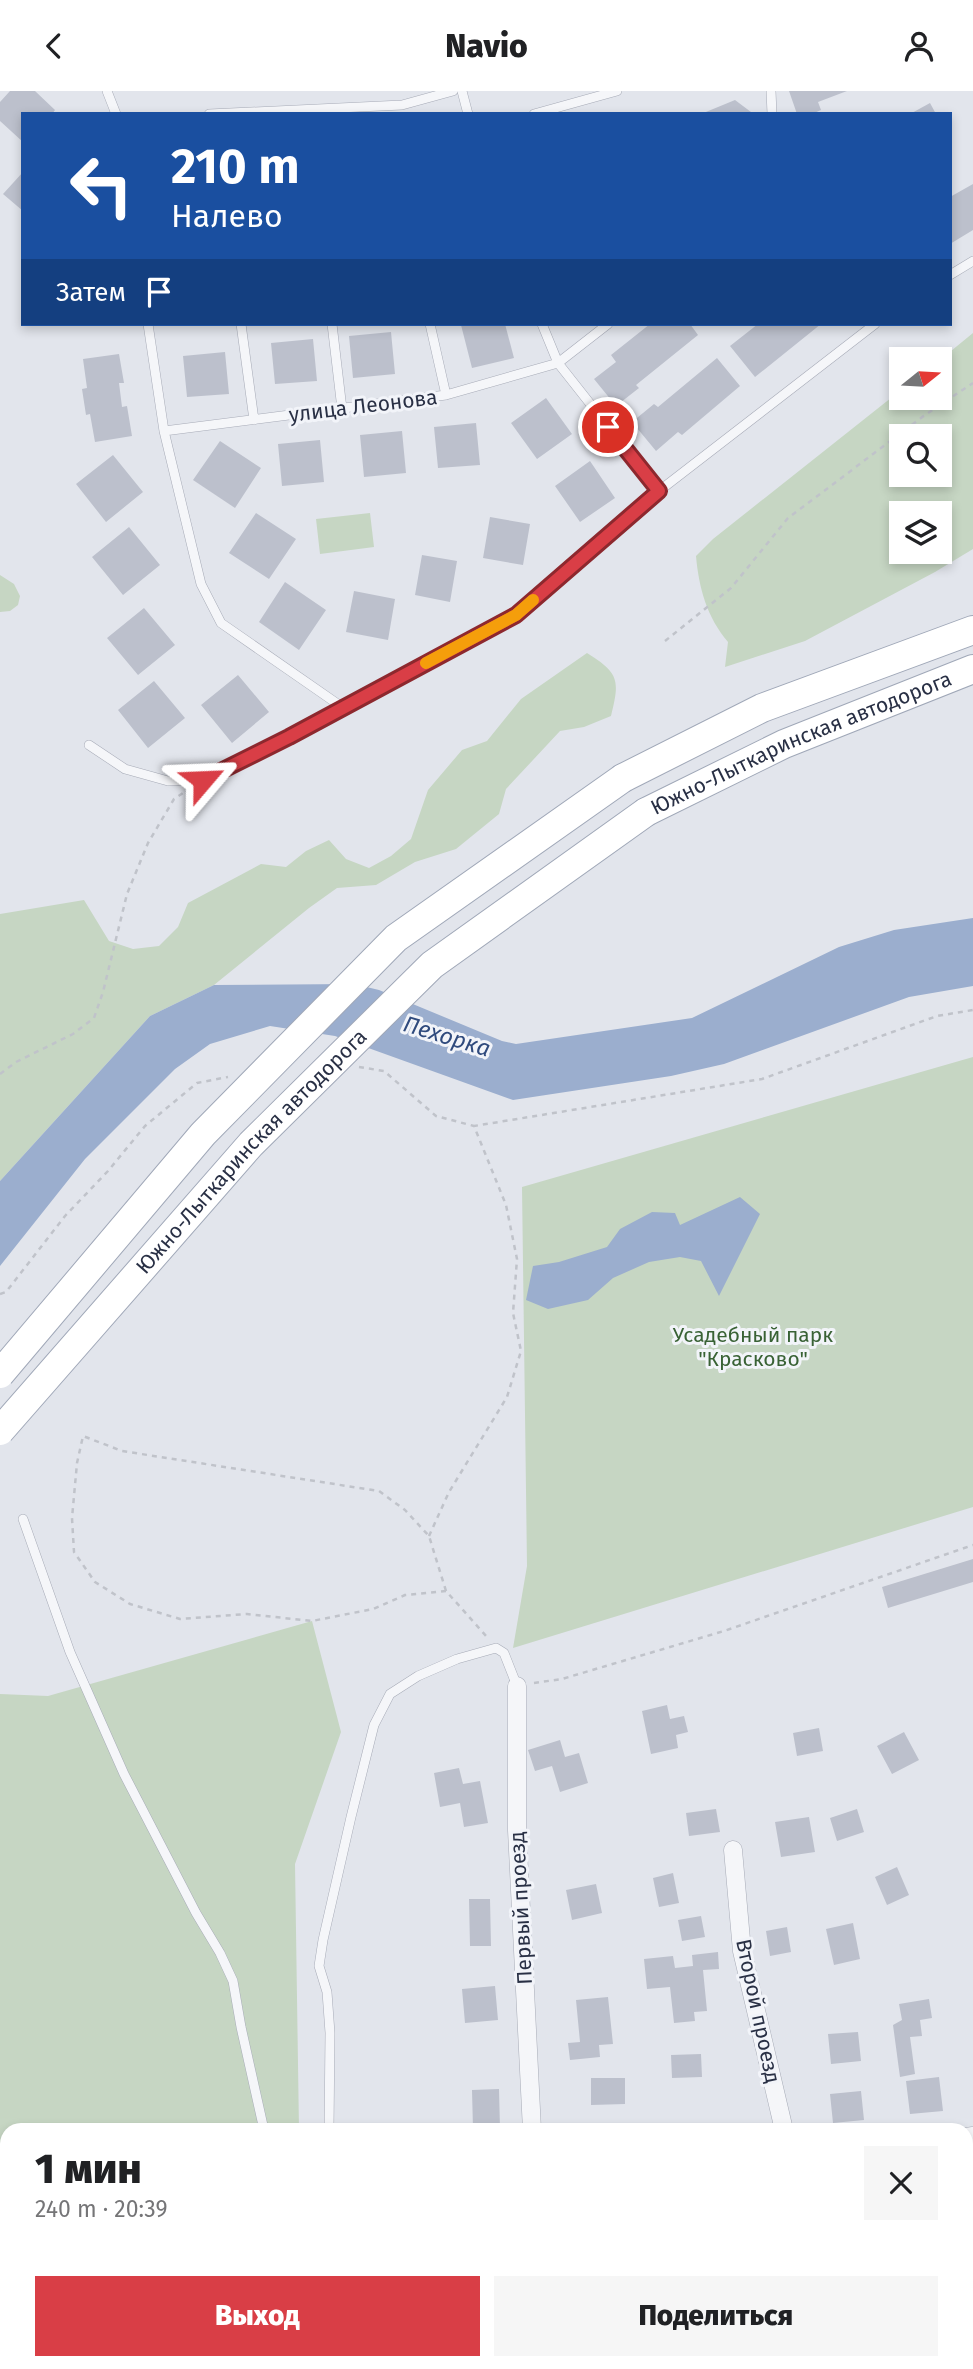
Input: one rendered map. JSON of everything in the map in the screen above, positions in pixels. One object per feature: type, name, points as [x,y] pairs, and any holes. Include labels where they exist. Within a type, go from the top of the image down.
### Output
[{"type":"main road","name":"Южно-Лыткаринская автодорога","points":[[0,1374],[203,1134],[396,938],[623,778],[762,708],[973,630]]},
{"type":"main road","name":"Южно-Лыткаринская автодорога","points":[[0,1431],[251,1144],[432,965],[646,813],[784,744],[973,669]]},
{"type":"street","name":"Первый проезд","points":[[517,1686],[517,1830],[532,2123]]},
{"type":"street","name":"Второй проезд","points":[[733,1850],[742,1951],[782,2123]]},
{"type":"lane","points":[[107,91],[116,112]]},
{"type":"lane","points":[[252,112],[402,105],[453,91]]},
{"type":"lane","points":[[463,91],[468,112]]},
{"type":"lane","points":[[541,112],[617,91]]},
{"type":"lane","points":[[771,91],[772,112]]},
{"type":"lane","points":[[952,274],[973,261]]},
{"type":"lane","points":[[148,326],[164,431],[201,584],[221,623],[342,707]]},
{"type":"lane","points":[[242,326],[254,420]]},
{"type":"lane","points":[[332,326],[342,409]]},
{"type":"lane","points":[[430,326],[446,395]]},
{"type":"lane","points":[[543,326],[558,363],[659,491]]},
{"type":"lane","points":[[558,363],[605,326]]},
{"type":"lane","points":[[89,745],[125,769],[168,781],[203,780],[516,615],[659,491],[868,326]]},
{"type":"lane","name":"улица Леонова","points":[[164,431],[446,395],[558,363]]},
{"type":"lane","points":[[23,1519],[70,1652],[124,1774],[233,1981],[262,2123]]},
{"type":"lane","points":[[329,2123],[330,2033],[327,1992],[319,1966],[374,1725],[390,1694],[418,1676],[496,1648],[504,1653],[517,1686]]},
{"type":"path","points":[[665,641],[731,588],[788,518],[925,415],[973,383]]},
{"type":"path","points":[[0,1074],[16,1062],[73,1034],[94,1018],[127,894],[148,843],[174,799],[203,780]]},
{"type":"path","points":[[429,1536],[449,1492],[507,1397],[521,1351],[513,1313],[517,1259],[506,1205],[474,1126],[762,1079],[937,1016],[973,1010]]},
{"type":"path","points":[[446,1591],[405,1595],[373,1609],[312,1622],[247,1614],[180,1619],[130,1604],[94,1582],[74,1552],[72,1518],[77,1463],[83,1436],[122,1451],[379,1491],[405,1510],[429,1536],[446,1591],[496,1648]]},
{"type":"path","points":[[517,1686],[562,1679],[724,1631],[973,1545]]},
{"type":"green space","points":[[973,333],[973,549],[952,562],[952,501],[889,501],[889,564],[948,564],[805,641],[725,667],[728,642],[705,602],[696,556],[713,539],[889,400],[889,410],[952,410],[952,350]]},
{"type":"green space","points":[[370,513],[374,547],[320,554],[316,519]]},
{"type":"green space","points":[[0,575],[14,584],[20,596],[18,605],[10,611],[0,612]]},
{"type":"green space","points":[[587,653],[606,666],[614,679],[616,694],[611,716],[584,727],[560,731],[506,789],[499,814],[456,849],[415,862],[376,885],[337,888],[214,985],[150,1016],[0,1181],[0,914],[84,900],[109,941],[133,949],[159,946],[178,927],[188,903],[261,864],[286,867],[306,851],[329,840],[346,859],[369,868],[391,856],[411,839],[428,790],[462,750],[487,741],[521,699]]},
{"type":"green space","name":"Усадебный парк \"Красково\"","points":[[973,1057],[973,1507],[513,1648],[527,1566],[522,1187]]},
{"type":"green space","points":[[312,1621],[341,1732],[295,1864],[299,2123],[0,2123],[0,1694],[48,1696]]},
{"type":"water","name":"Пехорка","points":[[973,918],[973,986],[909,997],[724,1064],[671,1076],[513,1100],[335,1036],[270,1026],[210,1044],[175,1069],[85,1159],[0,1266],[0,1181],[150,1016],[214,985],[354,984],[379,990],[502,1041],[516,1044],[692,1018],[839,947],[894,930]]},
{"type":"water","points":[[740,1197],[760,1214],[719,1296],[701,1261],[680,1257],[649,1262],[613,1278],[588,1300],[548,1309],[526,1300],[533,1266],[559,1262],[607,1247],[620,1229],[652,1212],[675,1213],[680,1225]]},
{"type":"building","points":[[10,91],[35,91],[55,110],[21,112],[21,140],[0,121],[0,102]]},
{"type":"building","points":[[789,91],[847,91],[818,102],[821,110],[816,112],[796,112]]},
{"type":"building","points":[[735,100],[751,112],[706,112]]},
{"type":"building","points":[[930,103],[935,112],[914,112]]},
{"type":"building","points":[[21,174],[21,209],[3,194]]},
{"type":"building","points":[[973,184],[973,230],[952,243],[952,196]]},
{"type":"building","points":[[461,326],[506,326],[514,358],[472,368]]},
{"type":"building","points":[[647,326],[691,326],[698,335],[636,385],[639,388],[616,406],[594,379],[616,362],[611,355]]},
{"type":"building","points":[[755,326],[819,326],[755,377],[730,346]]},
{"type":"building","points":[[391,332],[395,374],[353,378],[349,336]]},
{"type":"building","points":[[313,339],[317,381],[275,384],[271,343]]},
{"type":"building","points":[[225,352],[229,394],[187,397],[183,356]]},
{"type":"building","points":[[119,354],[124,383],[119,383],[122,407],[127,406],[132,436],[95,442],[90,414],[86,415],[82,389],[87,388],[83,359]]},
{"type":"building","points":[[717,358],[740,386],[682,435],[678,432],[656,451],[632,422],[654,404],[658,407]]},
{"type":"building","points":[[546,398],[572,434],[537,459],[511,423]]},
{"type":"building","points":[[476,423],[480,465],[438,468],[434,427]]},
{"type":"building","points":[[402,431],[406,473],[364,477],[360,435]]},
{"type":"building","points":[[320,440],[324,482],[282,486],[278,444]]},
{"type":"building","points":[[220,441],[261,468],[235,508],[193,480]]},
{"type":"building","points":[[113,455],[143,492],[106,522],[76,484]]},
{"type":"building","points":[[590,461],[615,498],[580,522],[555,486]]},
{"type":"building","points":[[256,513],[296,539],[269,579],[229,553]]},
{"type":"building","points":[[490,517],[530,524],[523,565],[483,558]]},
{"type":"building","points":[[129,527],[160,565],[123,595],[92,557]]},
{"type":"building","points":[[422,555],[457,561],[450,602],[415,595]]},
{"type":"building","points":[[285,582],[326,610],[299,650],[259,622]]},
{"type":"building","points":[[354,591],[395,599],[388,640],[346,632]]},
{"type":"building","points":[[144,608],[175,645],[138,675],[107,638]]},
{"type":"building","points":[[238,675],[269,712],[232,743],[201,705]]},
{"type":"building","points":[[154,681],[185,718],[148,748],[118,710]]},
{"type":"building","points":[[973,1559],[973,1582],[888,1608],[882,1587]]},
{"type":"building","points":[[667,1705],[670,1719],[684,1716],[688,1732],[676,1735],[678,1748],[651,1754],[642,1711]]},
{"type":"building","points":[[819,1728],[823,1751],[797,1756],[793,1733]]},
{"type":"building","points":[[904,1732],[919,1760],[892,1774],[877,1746]]},
{"type":"building","points":[[560,1740],[565,1757],[579,1753],[588,1783],[560,1792],[552,1766],[535,1771],[528,1750]]},
{"type":"building","points":[[459,1768],[463,1784],[480,1781],[488,1823],[464,1827],[460,1803],[440,1807],[434,1773]]},
{"type":"building","points":[[716,1809],[720,1832],[689,1836],[686,1813]]},
{"type":"building","points":[[857,1809],[864,1832],[837,1841],[830,1818]]},
{"type":"building","points":[[809,1817],[815,1852],[781,1857],[775,1822]]},
{"type":"building","points":[[897,1867],[909,1895],[887,1905],[875,1877]]},
{"type":"building","points":[[673,1873],[679,1903],[659,1907],[653,1878]]},
{"type":"building","points":[[596,1884],[602,1913],[572,1920],[566,1890]]},
{"type":"building","points":[[469,1899],[490,1899],[491,1946],[470,1946]]},
{"type":"building","points":[[701,1916],[705,1937],[682,1941],[678,1920]]},
{"type":"building","points":[[853,1923],[860,1959],[834,1965],[826,1929]]},
{"type":"building","points":[[787,1927],[791,1952],[770,1956],[766,1931]]},
{"type":"building","points":[[718,1952],[719,1969],[703,1970],[707,2011],[694,2012],[695,2021],[674,2023],[670,1987],[647,1989],[644,1959],[673,1956],[675,1968],[693,1966],[692,1955]]},
{"type":"building","points":[[495,1986],[498,2020],[465,2023],[462,1989]]},
{"type":"building","points":[[608,1997],[613,2044],[599,2045],[600,2057],[570,2060],[568,2043],[580,2042],[576,2000]]},
{"type":"building","points":[[929,1999],[932,2018],[920,2020],[922,2036],[910,2037],[915,2074],[900,2077],[893,2025],[902,2020],[899,2004]]},
{"type":"building","points":[[858,2032],[861,2061],[831,2064],[828,2034]]},
{"type":"building","points":[[701,2054],[702,2077],[672,2078],[671,2055]]},
{"type":"building","points":[[939,2077],[943,2111],[910,2114],[906,2081]]},
{"type":"building","points":[[591,2078],[625,2078],[625,2104],[591,2105]]},
{"type":"building","points":[[499,2089],[500,2123],[473,2123],[472,2090]]},
{"type":"building","points":[[861,2091],[864,2120],[833,2123],[830,2094]]},
{"type":"slow traffic","points":[[426,663],[516,615],[533,600]]},
{"type":"route","points":[[203,780],[516,615],[659,491],[608,427]]}]
